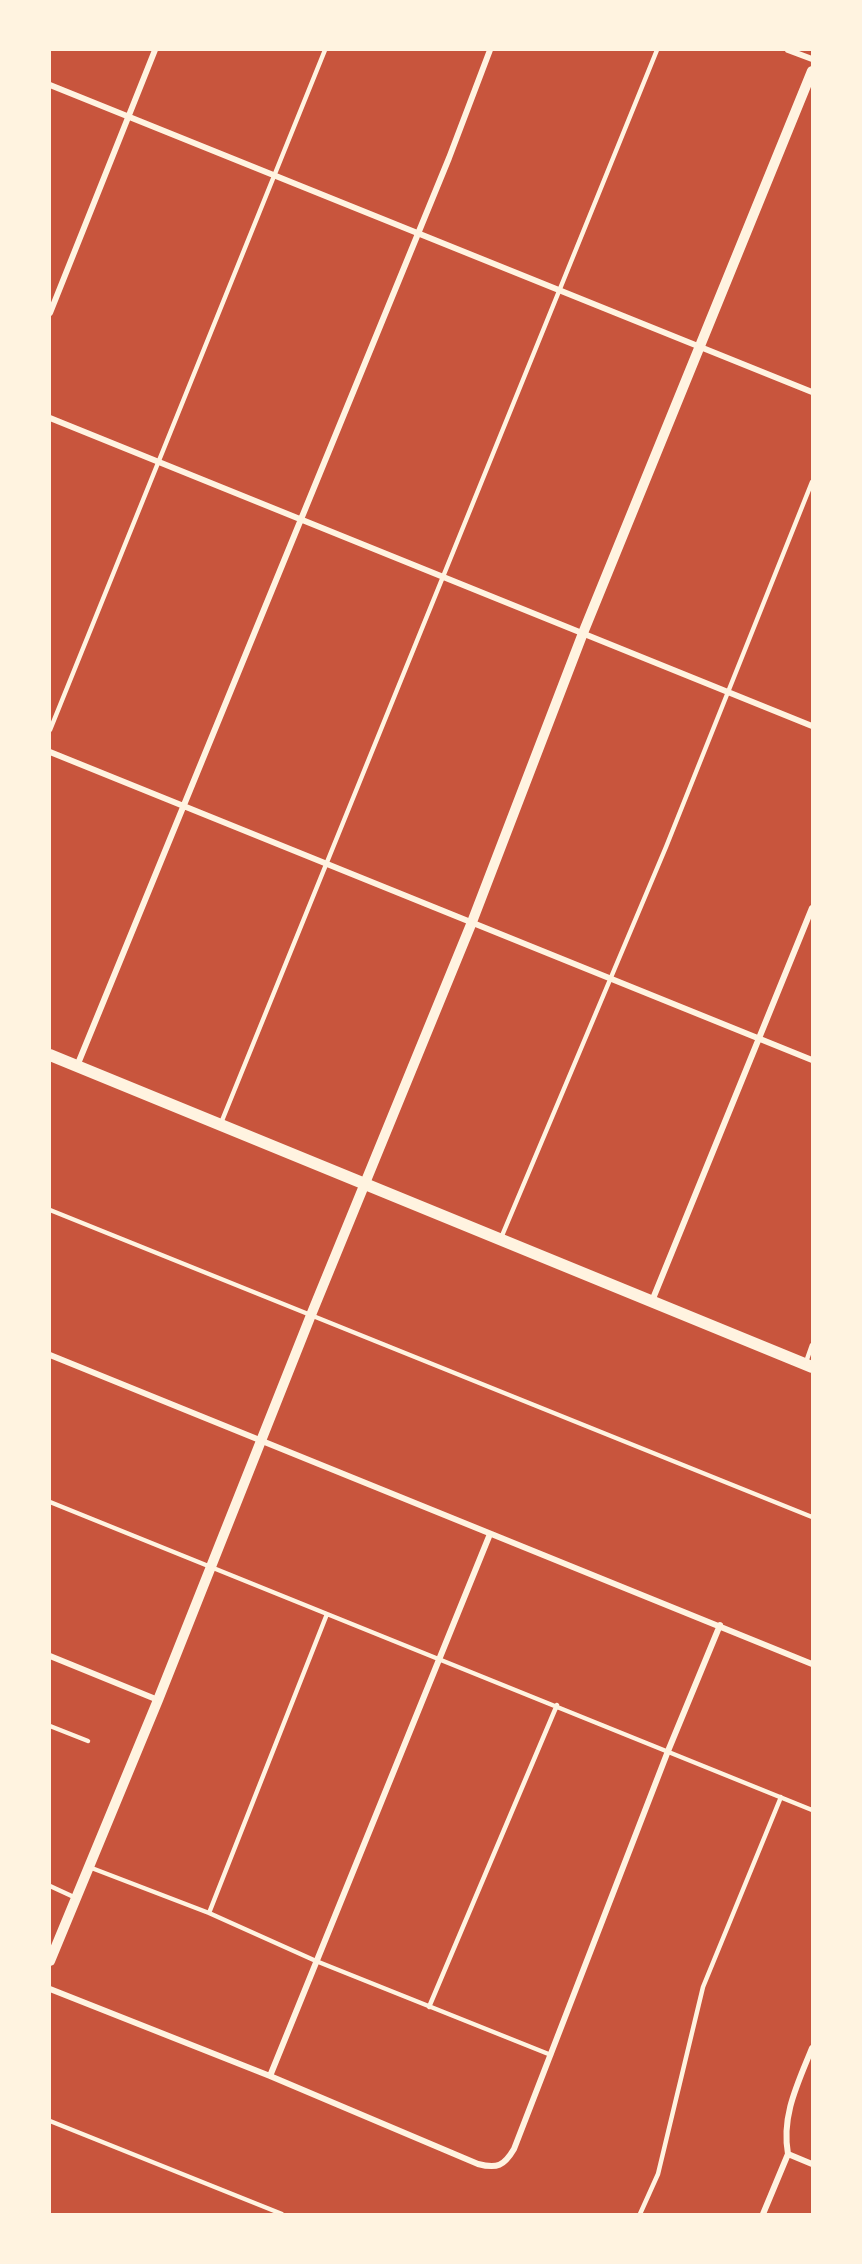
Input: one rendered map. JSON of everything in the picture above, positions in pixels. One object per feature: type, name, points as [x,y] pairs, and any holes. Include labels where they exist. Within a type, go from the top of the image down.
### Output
[{"type":"main road","points":[[50,1055],[809,1366]]},
{"type":"street","points":[[50,313],[155,50]]},
{"type":"street","points":[[77,1066],[418,233],[490,50]]},
{"type":"street","points":[[788,50],[813,59]]},
{"type":"street","points":[[50,1961],[53,1943],[76,1898],[158,1700],[311,1315],[472,922],[583,633],[813,71]]},
{"type":"street","points":[[50,85],[813,392]]},
{"type":"street","points":[[50,418],[813,726]]},
{"type":"street","points":[[50,752],[813,1060]]},
{"type":"street","points":[[652,1302],[813,908]]},
{"type":"street","points":[[50,1355],[813,1664]]},
{"type":"street","points":[[270,2076],[490,1534]]},
{"type":"street","points":[[50,1989],[270,2076],[478,2164],[493,2168],[502,2165],[509,2158],[551,2055],[668,1750],[720,1625]]},
{"type":"street","points":[[50,1656],[158,1700]]},
{"type":"street","points":[[763,2214],[788,2154],[785,2136],[788,2107],[813,2048]]},
{"type":"street","points":[[788,2154],[813,2164]]},
{"type":"lane","points":[[50,730],[325,50]]},
{"type":"lane","points":[[220,1126],[657,50]]},
{"type":"lane","points":[[500,1241],[611,978],[813,482]]},
{"type":"lane","points":[[50,1210],[813,1516]]},
{"type":"lane","points":[[809,1366],[813,1345]]},
{"type":"lane","points":[[50,1502],[813,1809]]},
{"type":"lane","points":[[209,1913],[327,1614]]},
{"type":"lane","points":[[429,2007],[557,1705]]},
{"type":"lane","points":[[50,1726],[88,1741]]},
{"type":"lane","points":[[640,2214],[658,2174],[703,1987],[781,1797]]},
{"type":"lane","points":[[89,1867],[209,1913],[316,1961],[551,2055]]},
{"type":"lane","points":[[50,1886],[76,1898]]},
{"type":"lane","points":[[50,2121],[282,2214]]}]
